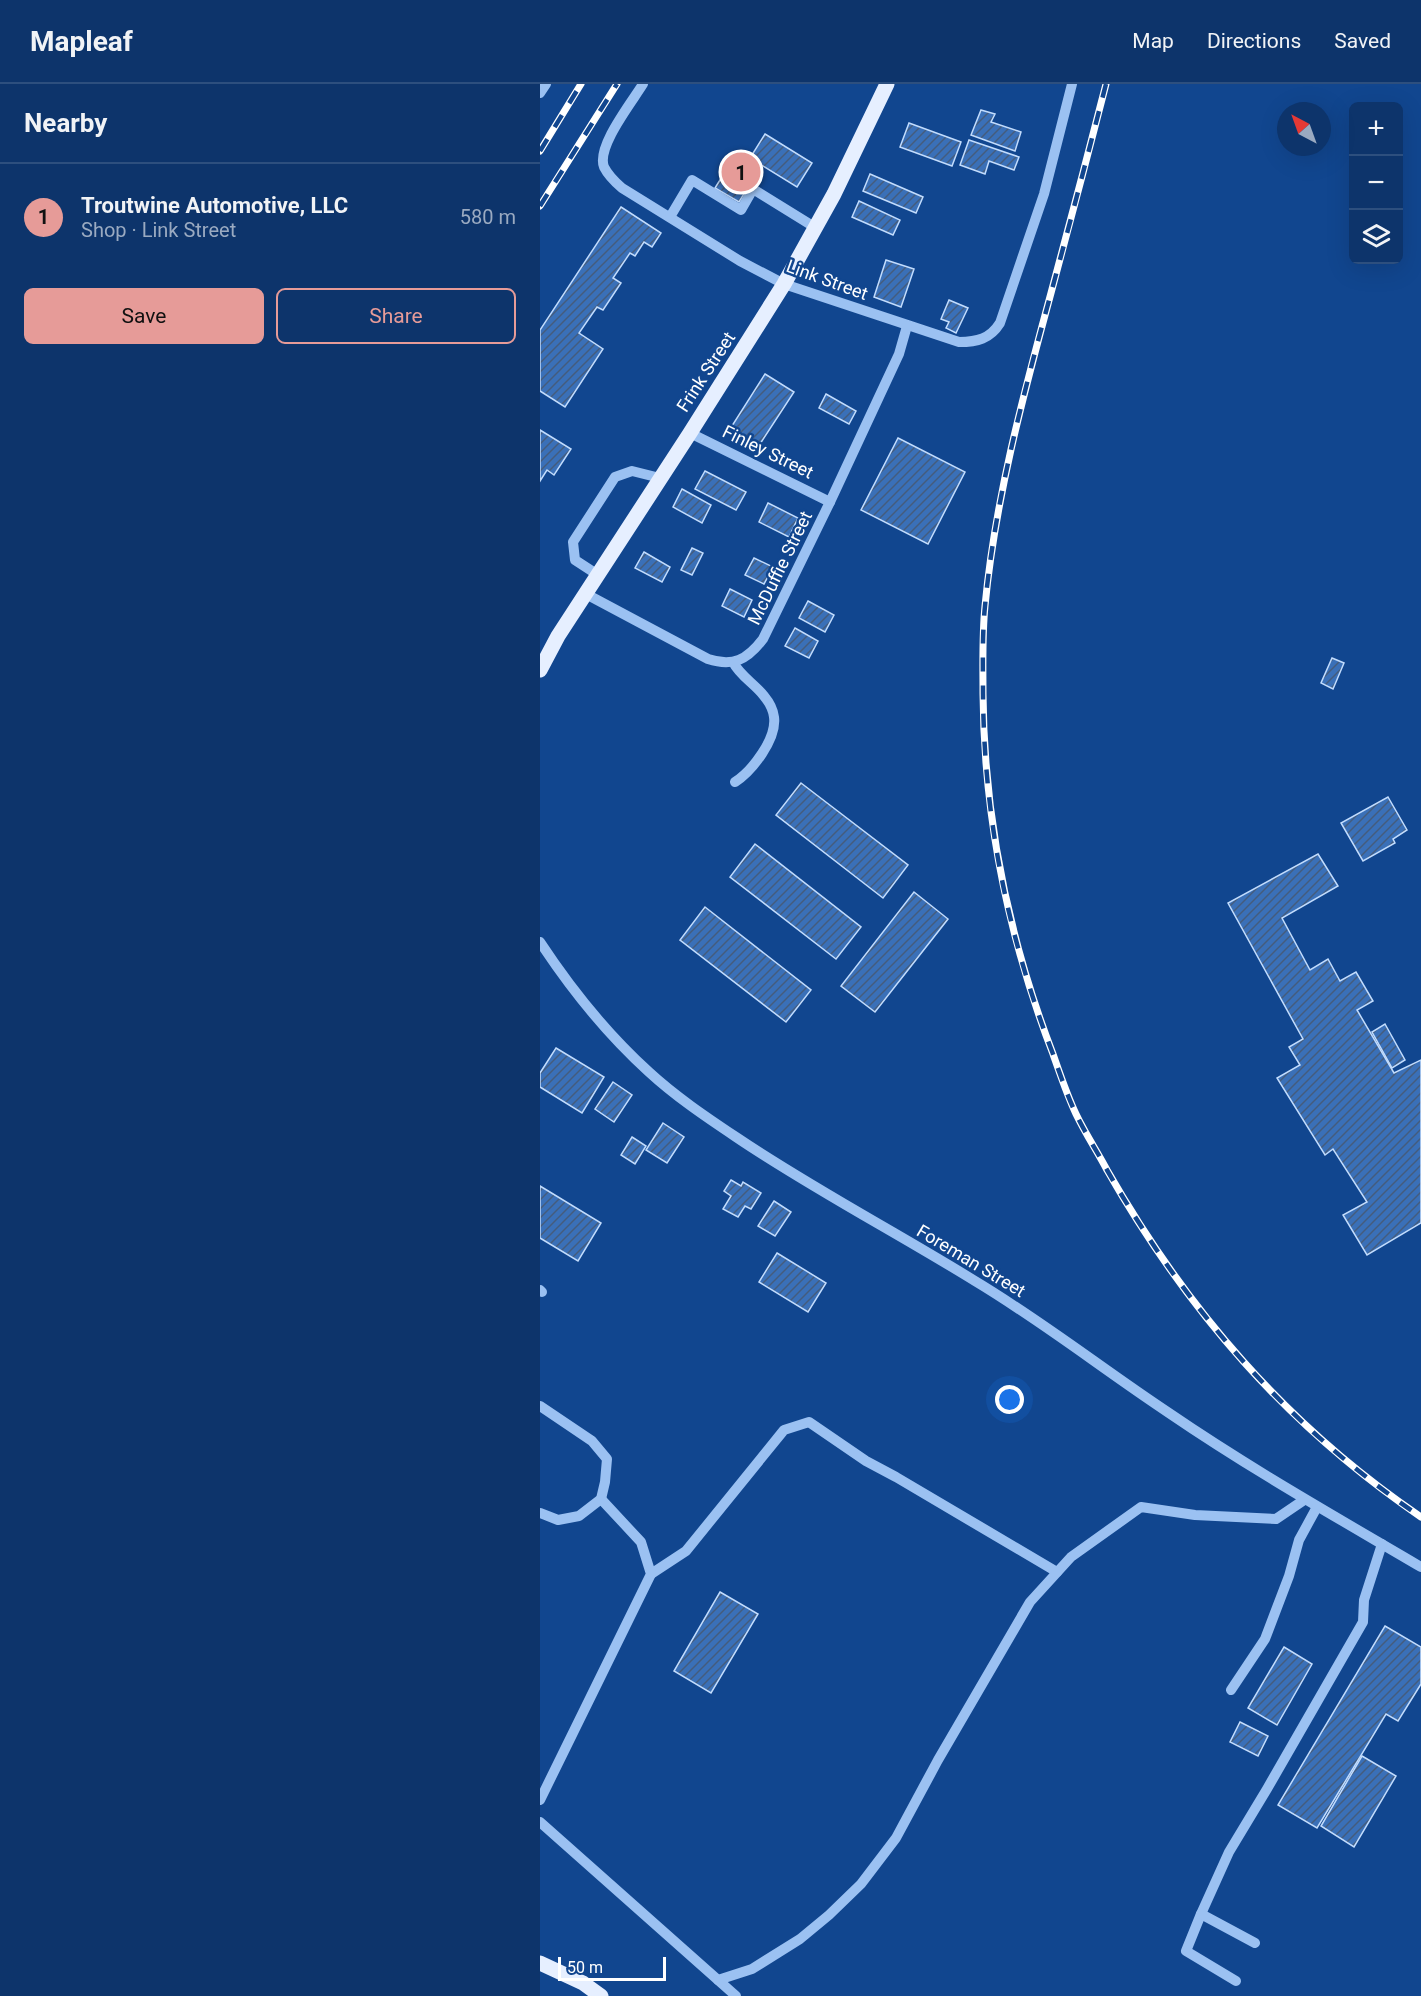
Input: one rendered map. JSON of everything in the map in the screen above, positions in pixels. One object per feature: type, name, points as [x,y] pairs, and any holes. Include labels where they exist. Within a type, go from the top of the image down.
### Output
[{"type":"main road","name":"Frink Street","points":[[540,670],[558,636],[784,284],[860,143],[887,84]]},
{"type":"main road","points":[[540,1963],[583,1983],[601,1996]]},
{"type":"street","points":[[540,93],[546,84]]},
{"type":"street","name":"Link Street","points":[[643,84],[608,140],[604,152],[603,165],[622,188],[740,261],[784,284],[959,342],[984,339],[994,332],[1004,313],[1044,194],[1072,84]]},
{"type":"street","points":[[670,217],[692,180],[741,210],[753,189],[816,228]]},
{"type":"street","name":"McDuffie Street","points":[[733,662],[745,658],[763,639],[899,354],[907,326]]},
{"type":"street","name":"Finley Street","points":[[690,433],[830,502]]},
{"type":"street","points":[[598,575],[575,560],[573,542],[615,477],[632,471],[660,478]]},
{"type":"street","points":[[586,594],[708,659],[720,663],[733,662],[739,672],[764,696],[771,706],[775,719],[771,736],[753,767],[735,782]]},
{"type":"street","name":"Foreman Street","points":[[540,942],[590,1010],[623,1047],[650,1073],[701,1114],[769,1159],[975,1281],[1059,1335],[1185,1424],[1304,1500],[1421,1567]]},
{"type":"street","points":[[540,1406],[592,1441],[607,1460],[601,1498],[579,1516],[558,1520],[540,1513]]},
{"type":"street","points":[[540,1800],[651,1574],[686,1551],[784,1430],[808,1422],[866,1461],[1057,1572]]},
{"type":"street","points":[[601,1498],[641,1542],[651,1574]]},
{"type":"street","points":[[718,1980],[752,1969],[800,1939],[861,1884],[896,1838],[938,1760],[1030,1602],[1071,1557],[1141,1507],[1195,1515],[1276,1518],[1304,1500]]},
{"type":"street","points":[[1231,1690],[1265,1639],[1289,1576],[1299,1540],[1317,1507]]},
{"type":"street","points":[[1236,1981],[1186,1951],[1229,1852],[1268,1789],[1363,1622],[1364,1600],[1382,1544]]},
{"type":"street","points":[[540,1822],[736,1996]]},
{"type":"street","points":[[1202,1914],[1255,1944]]},
{"type":"building","points":[[981,110],[995,114],[991,122],[1021,132],[1015,151],[971,135]]},
{"type":"building","points":[[909,123],[961,142],[952,166],[900,147]]},
{"type":"building","points":[[765,134],[812,163],[797,187],[750,158]]},
{"type":"building","points":[[969,140],[1019,157],[1014,170],[989,161],[985,174],[960,165]]},
{"type":"building","points":[[736,154],[759,169],[739,202],[715,188]]},
{"type":"building","points":[[870,174],[923,197],[916,213],[863,191]]},
{"type":"building","points":[[859,201],[900,220],[893,235],[852,217]]},
{"type":"building","points":[[621,207],[661,233],[652,247],[644,242],[635,256],[630,253],[613,278],[621,283],[603,310],[597,307],[579,333],[603,349],[565,407],[540,391],[540,330]]},
{"type":"building","points":[[886,260],[914,269],[901,307],[874,297]]},
{"type":"building","points":[[949,300],[968,308],[956,333],[946,328],[949,322],[941,319]]},
{"type":"building","points":[[765,374],[794,392],[758,447],[730,429]]},
{"type":"building","points":[[826,394],[856,411],[849,424],[819,408]]},
{"type":"building","points":[[540,430],[571,449],[554,475],[547,470],[540,481]]},
{"type":"building","points":[[898,438],[965,472],[928,544],[861,510]]},
{"type":"building","points":[[705,471],[746,492],[736,510],[695,489]]},
{"type":"building","points":[[682,489],[711,505],[702,523],[673,507]]},
{"type":"building","points":[[768,503],[798,518],[789,537],[759,522]]},
{"type":"building","points":[[692,548],[703,553],[692,575],[681,570]]},
{"type":"building","points":[[644,552],[670,567],[662,582],[635,568]]},
{"type":"building","points":[[754,558],[773,567],[764,584],[745,575]]},
{"type":"building","points":[[730,589],[752,600],[744,617],[722,606]]},
{"type":"building","points":[[808,601],[834,615],[825,632],[799,618]]},
{"type":"building","points":[[795,628],[818,641],[809,658],[785,646]]},
{"type":"building","points":[[1332,658],[1344,663],[1333,689],[1321,683]]},
{"type":"building","points":[[801,783],[908,865],[883,898],[776,815]]},
{"type":"building","points":[[1388,797],[1407,830],[1393,839],[1395,843],[1363,861],[1341,823]]},
{"type":"building","points":[[755,844],[861,927],[836,959],[730,877]]},
{"type":"building","points":[[1318,854],[1338,886],[1282,918],[1310,970],[1328,959],[1340,981],[1356,972],[1373,1001],[1357,1010],[1394,1073],[1421,1060],[1421,1223],[1367,1255],[1343,1215],[1367,1202],[1333,1149],[1325,1155],[1277,1078],[1300,1065],[1289,1047],[1303,1039],[1228,903]]},
{"type":"building","points":[[914,892],[948,919],[875,1012],[841,986]]},
{"type":"building","points":[[705,907],[811,990],[786,1022],[680,940]]},
{"type":"building","points":[[1385,1024],[1405,1060],[1392,1068],[1372,1032]]},
{"type":"building","points":[[556,1048],[604,1077],[582,1113],[540,1087],[540,1073]]},
{"type":"building","points":[[613,1082],[632,1095],[614,1122],[595,1109]]},
{"type":"building","points":[[663,1123],[684,1137],[667,1163],[646,1150]]},
{"type":"building","points":[[632,1137],[646,1146],[635,1164],[621,1155]]},
{"type":"building","points":[[731,1180],[741,1186],[743,1182],[761,1193],[751,1209],[745,1206],[738,1217],[723,1209],[731,1196],[724,1191]]},
{"type":"building","points":[[540,1186],[601,1223],[578,1261],[540,1238]]},
{"type":"building","points":[[774,1201],[791,1212],[775,1236],[758,1226]]},
{"type":"building","points":[[777,1253],[826,1283],[808,1312],[759,1282]]},
{"type":"building","points":[[720,1592],[758,1614],[711,1693],[674,1671]]},
{"type":"building","points":[[1385,1626],[1421,1647],[1421,1684],[1398,1721],[1386,1714],[1317,1828],[1278,1805]]},
{"type":"building","points":[[1284,1647],[1312,1664],[1277,1725],[1248,1708]]},
{"type":"building","points":[[1240,1722],[1268,1736],[1258,1756],[1230,1742]]},
{"type":"building","points":[[1362,1756],[1396,1776],[1354,1847],[1321,1826]]},
{"type":"railway","points":[[540,151],[581,84]]},
{"type":"railway","points":[[540,206],[617,84]]},
{"type":"railway","points":[[1106,84],[1020,409],[1003,488],[990,566],[983,639],[984,741],[1001,877],[1023,966],[1067,1092],[1083,1128],[1138,1221],[1206,1317],[1284,1404],[1372,1482],[1421,1517]]},
{"type":"place","name":"Troutwine Automotive, LLC","points":[[741,172]]}]
